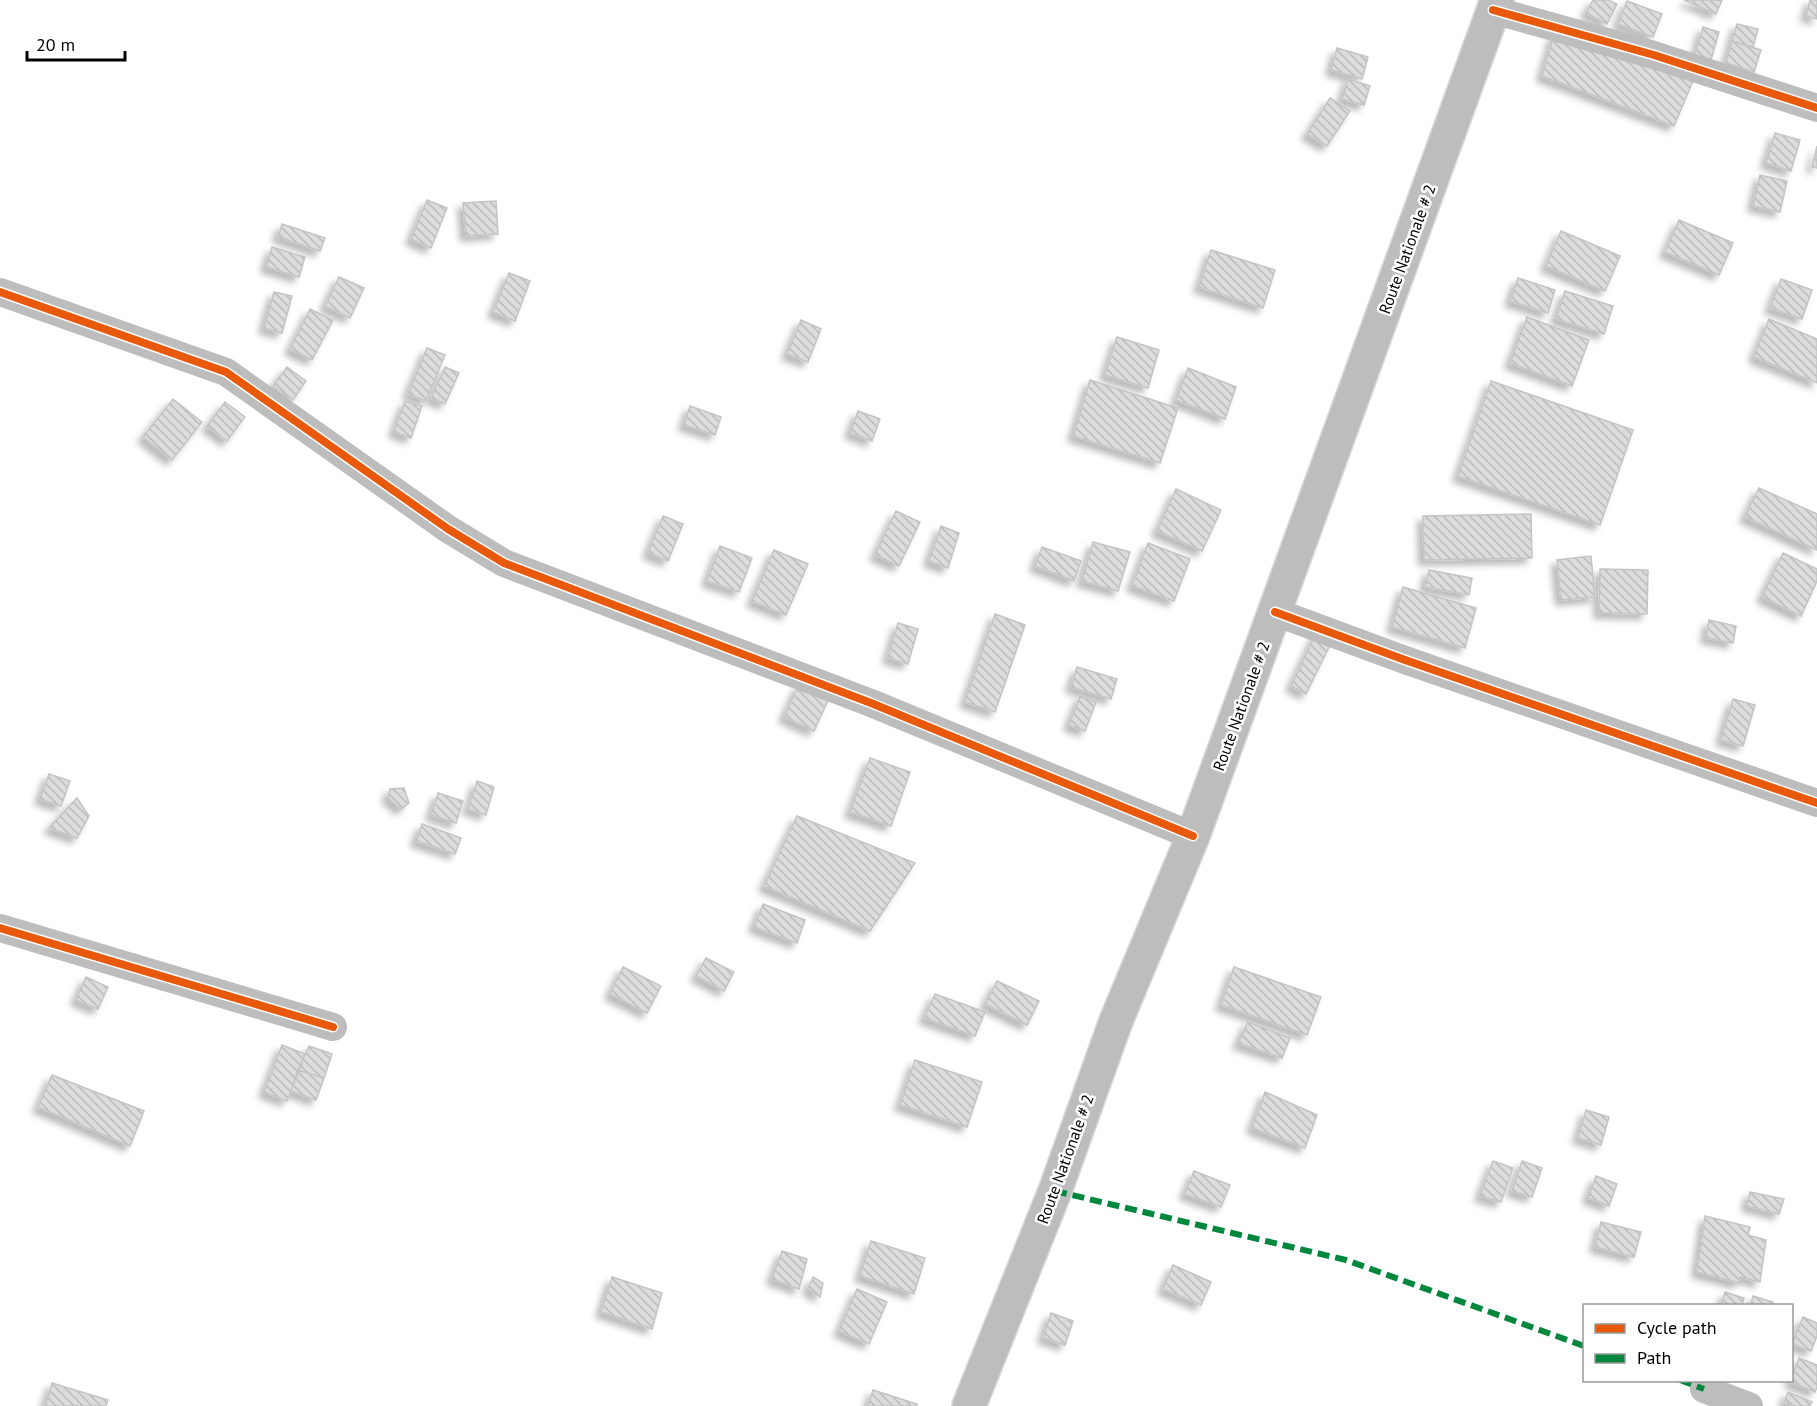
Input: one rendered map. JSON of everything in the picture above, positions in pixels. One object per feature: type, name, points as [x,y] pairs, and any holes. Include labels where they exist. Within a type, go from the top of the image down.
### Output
[{"type":"main road","name":"Route Nationale # 2","points":[[969,1406],[1054,1191],[1116,1021],[1193,836],[1495,5]]},
{"type":"street","points":[[1495,5],[1817,108]]},
{"type":"street","points":[[0,292],[226,372],[448,529],[504,563],[871,703],[1193,836]]},
{"type":"street","points":[[1275,612],[1405,660],[1817,803]]},
{"type":"street","points":[[0,928],[333,1027]]},
{"type":"street","points":[[1704,1389],[1749,1406]]},
{"type":"building","points":[[1593,0],[1608,0],[1617,4],[1607,24],[1586,13]]},
{"type":"building","points":[[1684,0],[1722,0],[1716,14]]},
{"type":"building","points":[[1810,0],[1817,0],[1817,19],[1806,16]]},
{"type":"building","points":[[1627,1],[1662,14],[1653,37],[1618,24]]},
{"type":"building","points":[[1737,24],[1758,29],[1753,47],[1732,41]]},
{"type":"building","points":[[1703,27],[1719,32],[1711,60],[1695,55]]},
{"type":"building","points":[[1554,34],[1693,81],[1674,126],[1542,76]]},
{"type":"building","points":[[1732,41],[1761,50],[1754,72],[1726,63]]},
{"type":"building","points":[[1337,48],[1368,57],[1362,79],[1331,70]]},
{"type":"building","points":[[1348,79],[1370,86],[1364,105],[1342,99]]},
{"type":"building","points":[[1330,98],[1350,111],[1327,146],[1307,134]]},
{"type":"building","points":[[1775,133],[1800,140],[1791,171],[1766,163]]},
{"type":"building","points":[[1817,146],[1817,168],[1812,167]]},
{"type":"building","points":[[1760,175],[1787,181],[1780,212],[1753,206]]},
{"type":"building","points":[[427,200],[447,208],[431,248],[411,239]]},
{"type":"building","points":[[496,201],[498,234],[466,236],[463,203]]},
{"type":"building","points":[[1679,220],[1733,243],[1719,275],[1665,252]]},
{"type":"building","points":[[282,224],[325,238],[320,251],[278,237]]},
{"type":"building","points":[[1561,231],[1620,256],[1605,291],[1546,266]]},
{"type":"building","points":[[272,247],[305,257],[299,277],[266,267]]},
{"type":"building","points":[[1211,250],[1275,270],[1263,308],[1199,287]]},
{"type":"building","points":[[509,273],[530,281],[515,321],[493,312]]},
{"type":"building","points":[[339,277],[364,288],[350,318],[325,306]]},
{"type":"building","points":[[1518,278],[1555,290],[1548,313],[1510,301]]},
{"type":"building","points":[[1781,279],[1812,290],[1802,319],[1770,308]]},
{"type":"building","points":[[1565,291],[1613,306],[1604,334],[1556,319]]},
{"type":"building","points":[[274,292],[292,296],[282,333],[264,328]]},
{"type":"building","points":[[310,309],[333,320],[312,360],[290,349]]},
{"type":"building","points":[[1527,317],[1589,340],[1572,386],[1510,363]]},
{"type":"building","points":[[1769,319],[1817,339],[1817,383],[1754,357]]},
{"type":"building","points":[[801,320],[821,329],[808,362],[787,354]]},
{"type":"building","points":[[1117,337],[1159,350],[1148,388],[1105,375]]},
{"type":"building","points":[[427,348],[445,355],[426,401],[408,394]]},
{"type":"building","points":[[287,367],[306,381],[293,400],[273,386]]},
{"type":"building","points":[[445,367],[459,373],[445,404],[431,398]]},
{"type":"building","points":[[1188,368],[1236,387],[1225,419],[1176,400]]},
{"type":"building","points":[[1090,380],[1178,408],[1160,463],[1073,436]]},
{"type":"building","points":[[1491,381],[1633,430],[1600,525],[1458,476]]},
{"type":"building","points":[[173,399],[202,422],[172,460],[143,437]]},
{"type":"building","points":[[405,401],[422,406],[411,438],[394,432]]},
{"type":"building","points":[[225,402],[245,417],[227,441],[207,426]]},
{"type":"building","points":[[690,406],[721,417],[715,435],[684,425]]},
{"type":"building","points":[[858,411],[880,419],[872,441],[850,433]]},
{"type":"building","points":[[1759,488],[1817,514],[1817,550],[1745,517]]},
{"type":"building","points":[[1176,489],[1221,510],[1202,551],[1157,531]]},
{"type":"building","points":[[896,511],[920,522],[899,566],[875,555]]},
{"type":"building","points":[[1531,514],[1532,558],[1424,560],[1423,516]]},
{"type":"building","points":[[663,516],[683,524],[668,561],[648,553]]},
{"type":"building","points":[[941,526],[959,533],[948,568],[929,561]]},
{"type":"building","points":[[1093,542],[1130,552],[1118,591],[1082,581]]},
{"type":"building","points":[[1148,543],[1190,559],[1174,601],[1132,586]]},
{"type":"building","points":[[720,546],[752,558],[739,592],[707,581]]},
{"type":"building","points":[[1042,547],[1081,561],[1074,581],[1035,566]]},
{"type":"building","points":[[774,550],[808,564],[786,615],[752,601]]},
{"type":"building","points":[[1783,553],[1817,569],[1817,581],[1801,616],[1762,597]]},
{"type":"building","points":[[1591,556],[1595,597],[1561,600],[1557,560]]},
{"type":"building","points":[[1600,569],[1648,570],[1647,614],[1599,613]]},
{"type":"building","points":[[1429,570],[1472,578],[1469,595],[1425,587]]},
{"type":"building","points":[[1403,587],[1476,608],[1465,648],[1392,627]]},
{"type":"building","points":[[995,614],[1025,625],[995,712],[965,702]]},
{"type":"building","points":[[1709,620],[1736,626],[1733,643],[1706,638]]},
{"type":"building","points":[[898,623],[918,629],[908,664],[888,658]]},
{"type":"building","points":[[1316,633],[1332,641],[1306,694],[1291,686]]},
{"type":"building","points":[[1077,667],[1117,679],[1111,699],[1071,687]]},
{"type":"building","points":[[799,684],[829,698],[814,731],[784,717]]},
{"type":"building","points":[[1080,696],[1096,702],[1085,731],[1069,725]]},
{"type":"building","points":[[1733,699],[1755,705],[1743,746],[1721,740]]},
{"type":"building","points":[[870,758],[910,772],[891,826],[850,812]]},
{"type":"building","points":[[49,774],[70,781],[61,806],[40,799]]},
{"type":"building","points":[[477,781],[494,787],[486,815],[468,809]]},
{"type":"building","points":[[404,788],[409,803],[401,809],[388,798],[390,789]]},
{"type":"building","points":[[438,793],[463,801],[456,823],[431,815]]},
{"type":"building","points":[[77,798],[89,816],[77,838],[49,828]]},
{"type":"building","points":[[797,816],[915,863],[870,931],[764,886]]},
{"type":"building","points":[[422,824],[461,838],[455,854],[416,841]]},
{"type":"building","points":[[763,904],[805,920],[797,943],[754,927]]},
{"type":"building","points":[[706,958],[734,972],[724,991],[696,976]]},
{"type":"building","points":[[623,967],[661,986],[647,1013],[610,994]]},
{"type":"building","points":[[1234,967],[1321,997],[1307,1035],[1221,1005]]},
{"type":"building","points":[[86,977],[108,987],[98,1009],[76,1000]]},
{"type":"building","points":[[997,981],[1039,1001],[1027,1025],[985,1004]]},
{"type":"building","points":[[935,994],[985,1012],[975,1036],[924,1018]]},
{"type":"building","points":[[1248,1022],[1290,1038],[1282,1058],[1238,1043]]},
{"type":"building","points":[[282,1045],[305,1054],[287,1101],[264,1092]]},
{"type":"building","points":[[309,1046],[332,1054],[324,1078],[298,1070]]},
{"type":"building","points":[[915,1060],[982,1082],[967,1127],[900,1105]]},
{"type":"building","points":[[298,1070],[324,1078],[316,1100],[291,1091]]},
{"type":"building","points":[[52,1075],[144,1111],[130,1146],[38,1107]]},
{"type":"building","points":[[1265,1092],[1317,1115],[1305,1148],[1252,1128]]},
{"type":"building","points":[[1586,1110],[1609,1117],[1601,1145],[1578,1138]]},
{"type":"building","points":[[1493,1161],[1513,1168],[1501,1202],[1480,1196]]},
{"type":"building","points":[[1522,1161],[1542,1168],[1532,1197],[1512,1191]]},
{"type":"building","points":[[1194,1171],[1230,1185],[1221,1207],[1185,1194]]},
{"type":"building","points":[[1596,1176],[1617,1184],[1609,1206],[1588,1198]]},
{"type":"building","points":[[1750,1192],[1784,1199],[1779,1214],[1747,1206]]},
{"type":"building","points":[[1705,1216],[1750,1227],[1748,1235],[1766,1240],[1760,1282],[1740,1277],[1739,1283],[1697,1272]]},
{"type":"building","points":[[1601,1222],[1641,1232],[1634,1257],[1595,1247]]},
{"type":"building","points":[[871,1241],[925,1258],[914,1294],[860,1276]]},
{"type":"building","points":[[782,1251],[807,1259],[799,1289],[772,1279]]},
{"type":"building","points":[[1173,1265],[1211,1282],[1201,1305],[1163,1289]]},
{"type":"building","points":[[612,1277],[662,1293],[652,1329],[601,1312]]},
{"type":"building","points":[[813,1277],[823,1283],[820,1297],[808,1289]]},
{"type":"building","points":[[857,1289],[887,1302],[869,1344],[839,1331]]},
{"type":"building","points":[[1725,1292],[1744,1298],[1742,1304],[1722,1304]]},
{"type":"building","points":[[1753,1296],[1773,1302],[1772,1304],[1751,1304]]},
{"type":"building","points":[[1051,1313],[1073,1321],[1065,1345],[1043,1338]]},
{"type":"building","points":[[1803,1317],[1817,1323],[1817,1336],[1811,1351],[1793,1344]]},
{"type":"building","points":[[1799,1358],[1817,1365],[1815,1392],[1790,1382],[1793,1382],[1793,1374]]},
{"type":"building","points":[[52,1383],[108,1400],[106,1406],[45,1406]]},
{"type":"building","points":[[873,1390],[917,1404],[917,1406],[868,1406]]},
{"type":"building","points":[[1788,1392],[1812,1402],[1810,1406],[1795,1406],[1784,1402]]},
{"type":"marked path","points":[[1055,1191],[1346,1260],[1583,1346]]},
{"type":"marked path","points":[[1685,1382],[1704,1389]]},
{"type":"cycle path","points":[[1493,10],[1654,55],[1817,108]]},
{"type":"cycle path","points":[[0,292],[226,372],[448,529],[504,563],[871,703],[1193,836]]},
{"type":"cycle path","points":[[1275,612],[1405,660],[1817,803]]},
{"type":"cycle path","points":[[0,928],[333,1027]]}]
